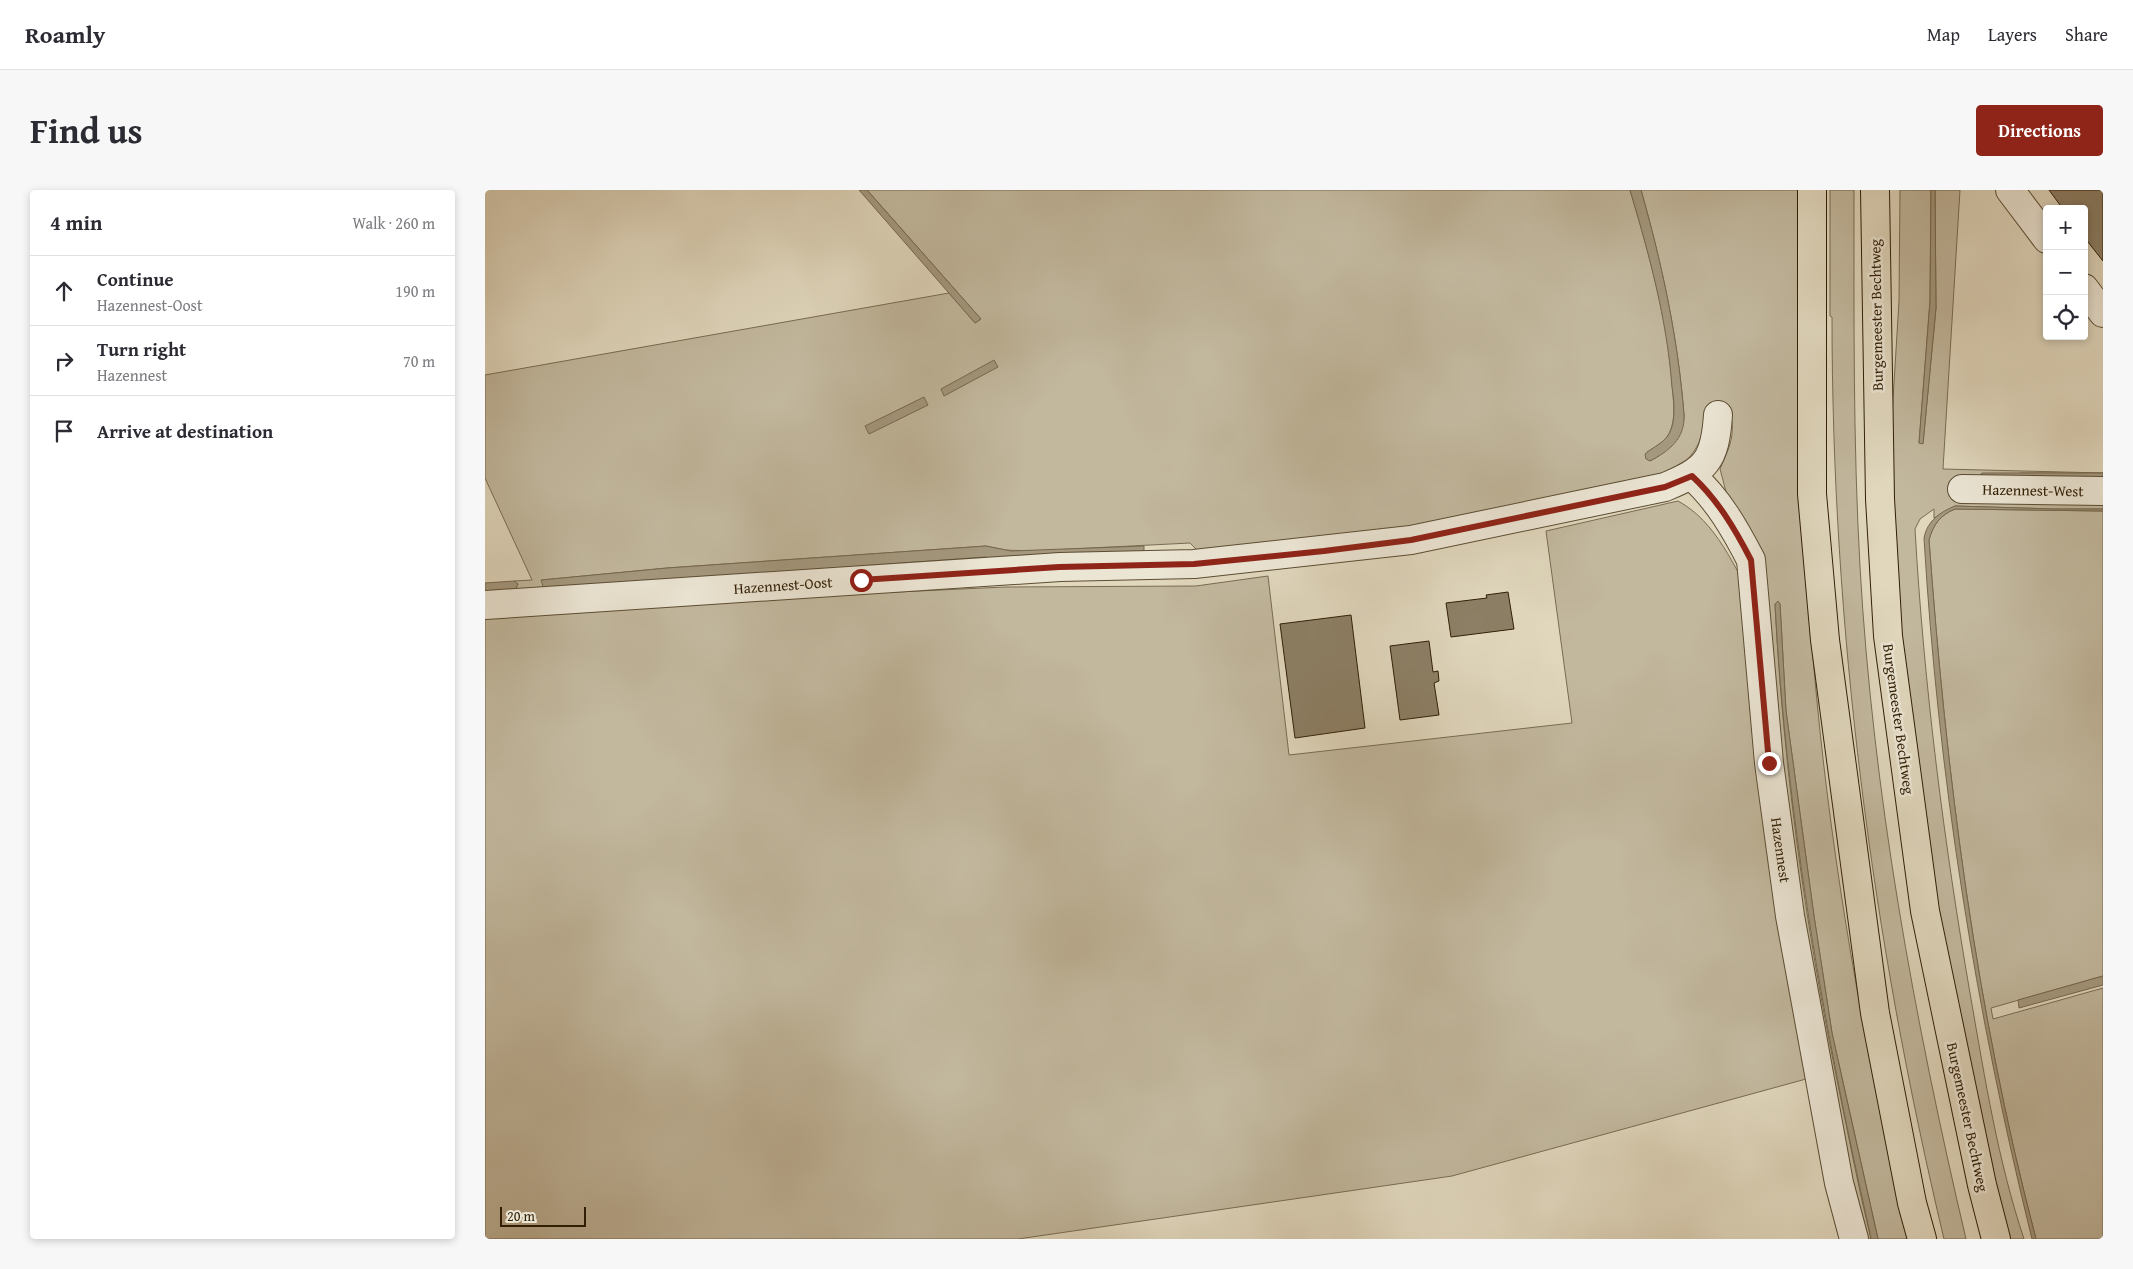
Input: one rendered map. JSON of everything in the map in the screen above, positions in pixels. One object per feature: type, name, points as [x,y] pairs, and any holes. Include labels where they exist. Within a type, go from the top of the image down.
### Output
[{"type":"main road","points":[[1812,190],[1812,494],[1825,640],[1875,1013],[1912,1203],[1922,1239]]},
{"type":"main road","name":"Burgemeester Bechtweg","points":[[1875,190],[1879,499],[1888,636],[1925,911],[1982,1185],[1997,1239]]},
{"type":"street","points":[[2010,190],[2043,234]]},
{"type":"street","points":[[2088,293],[2103,313]]},
{"type":"street","name":"Hazennest-Oost","points":[[485,605],[1059,567],[1194,564],[1411,540],[1665,487],[1692,476],[1705,464],[1713,450],[1718,415]]},
{"type":"street","name":"Hazennest","points":[[1692,476],[1707,489],[1736,530],[1751,560],[1769,763],[1790,916],[1839,1183],[1854,1239]]},
{"type":"street","name":"Hazennest-West","points":[[1962,489],[2103,491]]},
{"type":"shaded area","points":[[859,190],[867,190],[981,319],[975,323]]},
{"type":"shaded area","points":[[867,190],[1630,190],[1662,310],[1670,359],[1673,401],[1671,429],[1664,440],[1647,452],[1650,461],[1662,454],[1678,436],[1684,415],[1678,358],[1668,302],[1641,190],[1798,190],[1798,326],[1801,461],[1808,596],[1820,731],[1836,859],[1868,1050],[1908,1239],[1878,1239],[1832,1033],[1786,711],[1780,604],[1775,604],[1790,784],[1805,903],[1825,1021],[1871,1239],[1865,1239],[1828,1073],[1452,1176],[1018,1239],[485,1239],[485,611],[1005,587],[1196,586],[1268,576],[1289,755],[1572,723],[1546,531],[1678,501],[1692,510],[1714,533],[1756,605],[1720,469],[1731,440],[1732,421],[1705,422],[1695,450],[1673,471],[1469,520],[1201,554],[1190,543],[1032,551],[1005,550],[986,546],[667,568],[542,580],[544,589],[985,557],[998,560],[485,598],[485,591],[515,590],[518,584],[514,581],[532,580],[485,478],[485,375],[949,293],[975,323],[981,319]]},
{"type":"shaded area","points":[[1630,190],[1641,190],[1656,246],[1678,358],[1684,415],[1682,431],[1675,443],[1650,461],[1646,459],[1645,454],[1668,436],[1673,421],[1674,404],[1662,312]]},
{"type":"shaded area","points":[[1830,190],[1854,190],[1855,426],[1858,520],[1866,652],[1875,737],[1898,905],[1913,989],[1929,1073],[1966,1239],[1944,1239],[1896,1011],[1877,897],[1861,781],[1848,666],[1839,550],[1834,434],[1832,317],[1830,316]]},
{"type":"shaded area","points":[[1900,190],[1931,190],[1930,301],[1919,443],[1923,443],[1936,308],[1935,190],[1960,190],[1943,469],[2103,473],[2020,473],[2103,502],[2103,509],[1955,506],[1934,518],[1934,509],[1920,519],[1915,529],[1936,765],[1952,882],[1993,1120],[2007,1180],[2024,1239],[2000,1239],[1972,1118],[1904,696],[1889,465],[1899,301]]},
{"type":"shaded area","points":[[1931,190],[1935,190],[1936,308],[1923,444],[1919,443],[1930,301]]},
{"type":"shaded area","points":[[994,360],[998,367],[944,396],[941,389]]},
{"type":"shaded area","points":[[924,397],[928,405],[869,434],[865,426]]},
{"type":"shaded area","points":[[1982,473],[2103,473],[2103,479],[1979,477]]},
{"type":"shaded area","points":[[1955,506],[2103,509],[2103,511],[1955,509],[1945,514],[1938,521],[1929,540],[1944,716],[1966,892],[1996,1067],[2036,1239],[2032,1239],[2012,1153],[1976,978],[1949,803],[1939,715],[1924,538],[1931,522],[1944,511]]},
{"type":"shaded area","points":[[1955,509],[2103,511],[2103,976],[1991,1008],[1993,1019],[2103,988],[2103,1239],[2036,1239],[1996,1067],[1966,892],[1944,716],[1929,540],[1938,521],[1945,514]]},
{"type":"shaded area","points":[[986,546],[1011,551],[1144,546],[1144,555],[998,560],[985,557],[544,589],[541,580],[667,568]]},
{"type":"shaded area","points":[[514,581],[518,584],[515,590],[485,591],[485,583]]},
{"type":"shaded area","points":[[1778,601],[1780,604],[1786,711],[1832,1033],[1878,1239],[1871,1239],[1852,1152],[1836,1074],[1809,918],[1797,840],[1780,683],[1775,604]]},
{"type":"shaded area","points":[[2103,976],[2103,985],[2019,1008],[2018,1000]]},
{"type":"building","points":[[2049,190],[2103,190],[2103,261],[2088,242],[2088,205],[2060,205]]},
{"type":"building","points":[[1508,592],[1514,629],[1451,637],[1446,603],[1487,598],[1486,595]]},
{"type":"building","points":[[1351,615],[1365,728],[1295,738],[1280,624]]},
{"type":"building","points":[[1429,641],[1433,672],[1438,671],[1439,681],[1434,683],[1439,715],[1400,720],[1390,646]]},
{"type":"route","points":[[861,580],[1059,567],[1194,564],[1324,551],[1411,540],[1665,487],[1692,476],[1707,489],[1736,530],[1751,560],[1769,763]]}]
